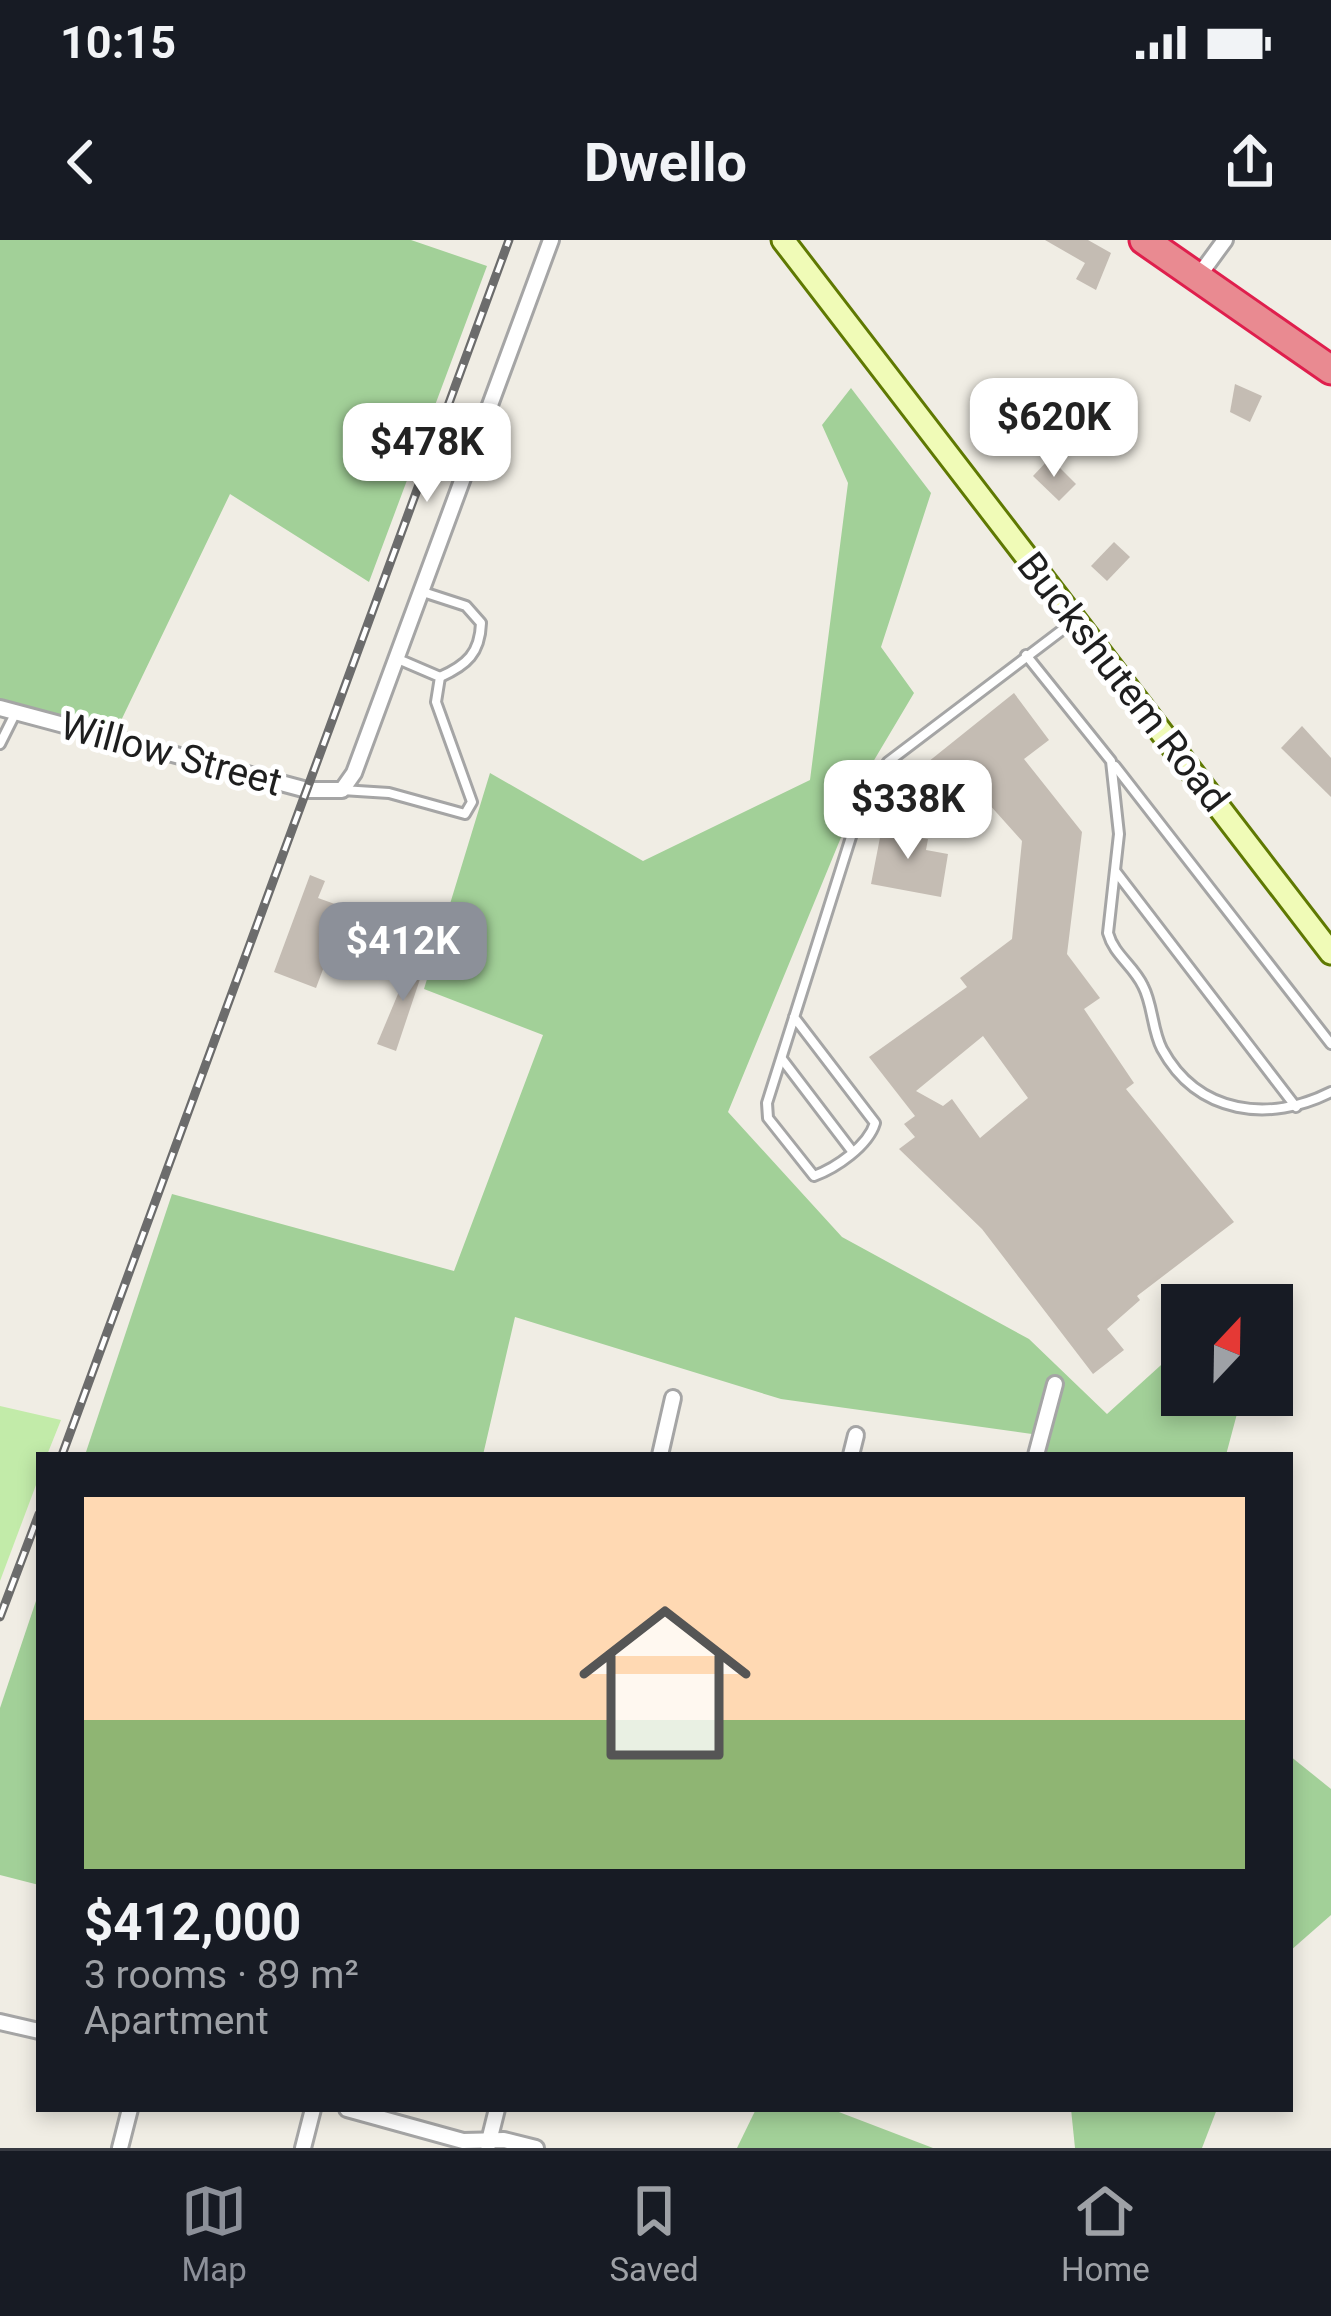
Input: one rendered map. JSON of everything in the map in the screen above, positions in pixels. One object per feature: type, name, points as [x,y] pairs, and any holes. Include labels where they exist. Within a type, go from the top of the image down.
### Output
[{"type":"highway","points":[[1144,240],[1331,370]]},
{"type":"main road","name":"Buckshutem Road","points":[[783,240],[1331,952]]},
{"type":"street","points":[[342,790],[355,773],[551,240]]},
{"type":"street","points":[[1198,277],[1225,240]]},
{"type":"street","name":"Willow Street","points":[[0,708],[308,790],[342,790]]},
{"type":"street","points":[[1037,1452],[1055,1384]]},
{"type":"street","points":[[661,1452],[673,1398]]},
{"type":"street","points":[[852,1452],[856,1435]]},
{"type":"street","points":[[0,2022],[36,2030]]},
{"type":"street","points":[[120,2148],[129,2112]]},
{"type":"street","points":[[303,2148],[312,2112]]},
{"type":"street","points":[[358,2112],[463,2141],[536,2148]]},
{"type":"street","points":[[488,2144],[496,2112]]},
{"type":"lane","points":[[396,659],[440,677],[465,666],[481,641],[482,623],[466,605],[422,592]]},
{"type":"lane","points":[[794,1017],[875,1124],[852,1151],[814,1176],[769,1118],[767,1103],[794,1017],[874,776],[1075,620]]},
{"type":"lane","points":[[1026,655],[1331,1044]]},
{"type":"lane","points":[[342,790],[389,793],[465,814],[470,786],[436,702],[440,677]]},
{"type":"lane","points":[[0,744],[16,713]]},
{"type":"lane","points":[[1111,760],[1119,834],[1108,933],[1112,948],[1144,987],[1162,1049],[1193,1086],[1230,1108],[1269,1112],[1331,1091]]},
{"type":"lane","points":[[1115,871],[1296,1106]]},
{"type":"lane","points":[[781,1058],[852,1151]]},
{"type":"green space","points":[[0,240],[411,240],[487,266],[369,582],[230,494],[116,731],[0,701]]},
{"type":"green space","points":[[851,388],[931,493],[881,647],[914,693],[870,767],[728,1112],[842,1237],[1029,1339],[1107,1414],[1161,1365],[1161,1416],[1236,1416],[1227,1452],[1046,1452],[1039,1435],[781,1399],[515,1317],[484,1452],[86,1452],[172,1194],[454,1271],[543,1035],[424,989],[490,773],[643,861],[810,780],[848,483],[822,425]]},
{"type":"green space","points":[[0,1406],[61,1420],[48,1452],[36,1452],[36,1485],[0,1581]]},
{"type":"green space","points":[[36,1601],[36,1884],[0,1875],[0,1708]]},
{"type":"green space","points":[[1293,1758],[1331,1789],[1331,1915],[1293,1948]]},
{"type":"green space","points":[[755,2112],[839,2112],[933,2148],[737,2148]]},
{"type":"green space","points":[[1071,2112],[1216,2112],[1202,2148],[1075,2148]]},
{"type":"building","points":[[1045,240],[1088,240],[1111,253],[1096,290],[1076,279],[1085,263]]},
{"type":"building","points":[[1235,384],[1262,396],[1250,422],[1230,412]]},
{"type":"building","points":[[1050,458],[1076,484],[1059,501],[1033,476]]},
{"type":"building","points":[[1114,542],[1130,557],[1107,581],[1091,566]]},
{"type":"building","points":[[1014,693],[1049,740],[1024,759],[1082,832],[1067,954],[1100,998],[1084,1009],[1134,1083],[1126,1089],[1234,1222],[1137,1296],[1140,1300],[1107,1329],[1124,1350],[1093,1374],[982,1229],[899,1149],[915,1137],[904,1124],[915,1116],[869,1057],[967,987],[960,978],[1012,939],[1022,841],[979,793],[947,818],[913,774]],"holes":[[[983,1036],[1028,1098],[980,1138],[952,1099],[943,1106],[916,1091]]]},
{"type":"building","points":[[1302,726],[1331,758],[1331,797],[1281,748]]},
{"type":"building","points":[[883,822],[914,828],[913,837],[928,839],[926,850],[948,854],[941,897],[871,884]]},
{"type":"building","points":[[310,875],[325,881],[318,898],[346,908],[316,988],[274,972]]},
{"type":"building","points":[[416,951],[428,955],[396,1051],[377,1044]]},
{"type":"railway","points":[[63,1452],[509,240]]},
{"type":"railway","points":[[0,1617],[36,1522]]}]
